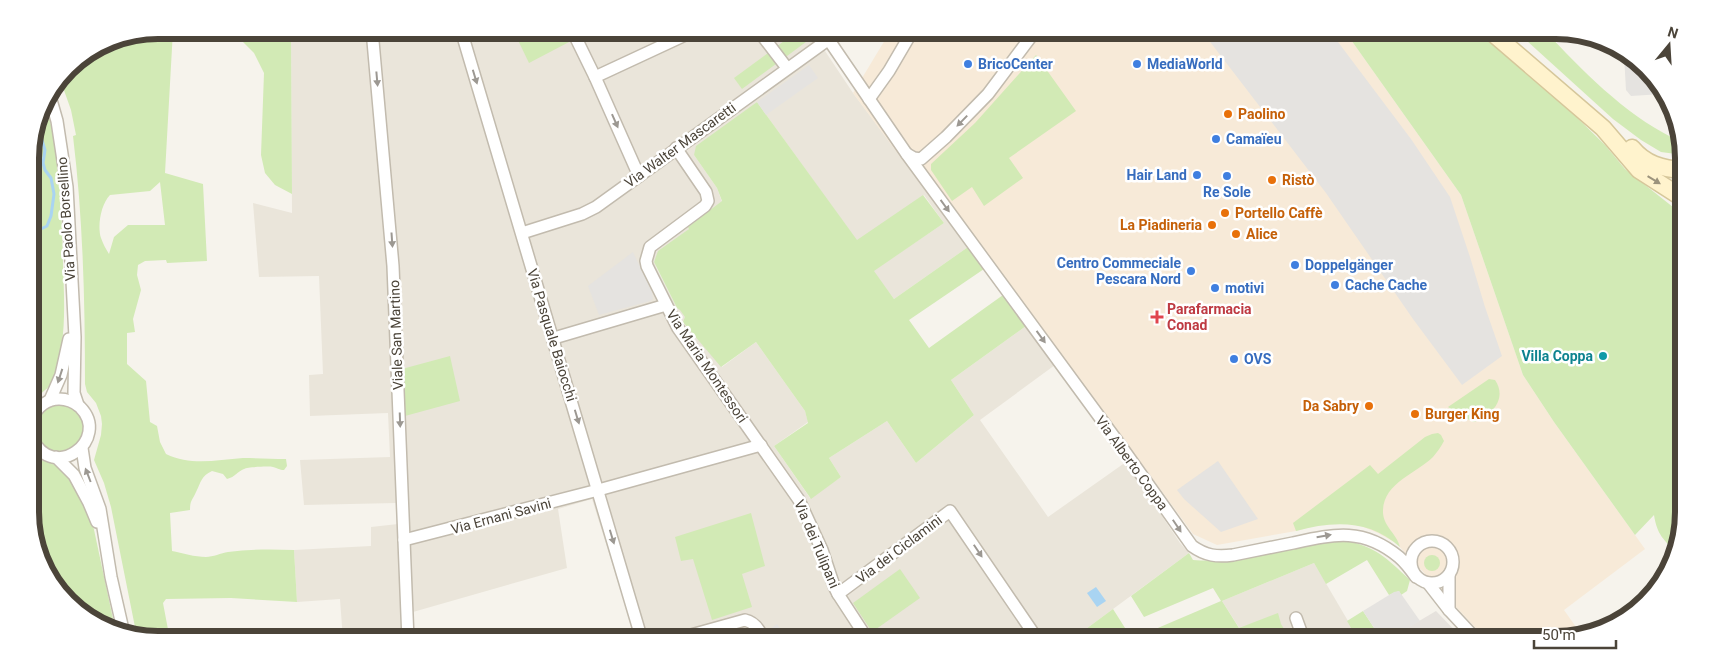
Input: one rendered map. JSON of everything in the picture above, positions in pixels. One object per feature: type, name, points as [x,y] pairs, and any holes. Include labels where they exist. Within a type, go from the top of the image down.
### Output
[{"type":"main road","points":[[1499,39],[1603,128],[1639,170],[1675,194]]},
{"type":"main road","points":[[1513,39],[1606,117],[1643,159],[1659,166],[1675,169]]},
{"type":"street","name":"Viale San Martino","points":[[373,39],[394,266],[408,631]]},
{"type":"street","name":"Via Pasquale Baiocchi","points":[[464,39],[554,338],[639,631]]},
{"type":"street","points":[[576,39],[639,176]]},
{"type":"street","points":[[595,76],[676,39]]},
{"type":"street","points":[[765,39],[786,68]]},
{"type":"street","name":"Via Walter Mascaretti","points":[[522,233],[582,214],[596,207],[786,68],[821,39]]},
{"type":"street","name":"Via Alberto Coppa","points":[[829,39],[928,183],[1192,546],[1200,552],[1218,557],[1233,556],[1328,535],[1349,535],[1362,537],[1388,549],[1400,557],[1416,577]]},
{"type":"street","points":[[869,99],[889,71],[908,39]]},
{"type":"street","points":[[906,152],[914,158],[921,159],[935,148],[988,94],[1029,39]]},
{"type":"street","name":"Via Paolo Borsellino","points":[[52,104],[57,121],[67,187],[75,337],[74,393],[89,426],[82,448]]},
{"type":"street","name":"Via Maria Montessori","points":[[676,148],[706,192],[708,201],[705,206],[650,247],[646,260],[647,266],[678,328],[760,445]]},
{"type":"street","points":[[928,183],[925,170],[926,161],[935,148]]},
{"type":"street","points":[[554,338],[666,305]]},
{"type":"street","name":"Via Paolo Borsellino","points":[[50,400],[61,375],[73,315]]},
{"type":"street","points":[[39,408],[50,400],[65,399],[78,405]]},
{"type":"street","name":"Via Ernani Savini","points":[[404,540],[598,490],[760,445]]},
{"type":"street","name":"Via dei Tulipani","points":[[760,445],[799,500],[822,550],[838,594]]},
{"type":"street","points":[[39,452],[56,457],[70,456],[82,448],[85,468],[100,509],[103,535],[122,626]]},
{"type":"street","points":[[56,457],[74,475],[103,535]]},
{"type":"street","name":"Via dei Ciclamini","points":[[838,594],[950,511],[1032,631]]},
{"type":"street","points":[[1449,610],[1449,575],[1453,562],[1449,550],[1444,545],[1430,541],[1418,546],[1412,556],[1411,567],[1416,577],[1428,583],[1449,610],[1469,631]]},
{"type":"street","points":[[1428,583],[1440,582],[1449,575]]},
{"type":"street","points":[[838,594],[862,631]]},
{"type":"street","points":[[1296,618],[1301,631]]},
{"type":"street","points":[[705,631],[748,620],[759,631]]},
{"type":"shaded area","points":[[291,39],[817,39],[853,93],[968,247],[894,299],[873,271],[944,223],[924,195],[857,241],[757,102],[694,155],[717,188],[722,202],[689,226],[689,229],[654,261],[677,308],[680,309],[722,367],[756,342],[805,411],[808,422],[774,446],[810,498],[841,477],[829,458],[887,421],[916,463],[974,415],[951,380],[1026,326],[1055,365],[980,420],[1048,517],[1126,462],[1180,543],[1189,553],[1083,631],[633,631],[592,499],[558,509],[567,568],[413,612],[414,631],[342,631],[340,599],[297,602],[294,550],[371,546],[371,527],[398,524],[396,503],[304,505],[300,460],[390,457],[388,413],[310,416],[309,375],[323,374],[319,276],[259,277],[253,203],[292,213]]},
{"type":"shaded area","points":[[886,39],[1350,39],[1461,195],[1523,375],[1554,422],[1645,549],[1564,610],[1577,629],[1565,631],[1479,631],[1396,543],[1361,526],[1340,523],[1318,525],[1296,531],[1217,545],[1193,534],[1139,460],[1126,462],[853,93]]},
{"type":"shaded area","points":[[1208,39],[1336,39],[1411,139],[1450,197],[1502,356],[1462,385],[1413,319],[1326,193]]},
{"type":"shaded area","points":[[1624,60],[1646,79],[1657,94],[1631,96],[1626,90]]},
{"type":"shaded area","points":[[809,65],[818,78],[766,115],[757,102]]},
{"type":"shaded area","points":[[633,252],[652,292],[653,299],[599,315],[588,286]]},
{"type":"shaded area","points":[[1218,461],[1258,519],[1221,532],[1184,499],[1177,490]]},
{"type":"shaded area","points":[[1314,563],[1354,631],[1241,631],[1222,601]]},
{"type":"shaded area","points":[[1399,591],[1420,621],[1403,631],[1376,631],[1363,611],[1394,592]]},
{"type":"shaded area","points":[[1436,611],[1455,631],[1402,631]]},
{"type":"shaded area","points":[[777,624],[782,631],[770,631]]},
{"type":"green space","points":[[172,39],[165,173],[203,184],[207,261],[167,263],[166,260],[145,261],[138,265],[137,275],[141,290],[133,319],[135,332],[127,333],[127,364],[146,381],[150,422],[157,426],[160,442],[166,454],[175,458],[194,461],[243,458],[286,459],[287,466],[284,470],[275,467],[246,468],[227,479],[223,474],[212,471],[206,475],[190,504],[190,510],[170,513],[172,551],[206,557],[244,550],[294,550],[297,602],[231,598],[166,599],[163,603],[168,631],[135,629],[111,507],[104,483],[94,460],[102,424],[96,403],[87,392],[85,384],[83,260],[73,136],[76,135],[71,110],[62,86],[85,63],[112,48],[134,41]],"holes":[[[160,182],[165,225],[128,225],[114,237],[109,254],[100,233],[102,209],[107,199],[110,195],[150,191]]]},
{"type":"green space","points":[[240,39],[291,39],[292,194],[275,185],[265,173],[261,155],[264,73],[254,53]]},
{"type":"green space","points":[[517,39],[570,39],[571,41],[529,63]]},
{"type":"green space","points":[[787,39],[810,39],[787,56],[783,55],[776,47]]},
{"type":"green space","points":[[1350,39],[1490,39],[1559,100],[1605,145],[1625,169],[1675,209],[1675,513],[1670,546],[1659,532],[1654,515],[1635,535],[1554,422],[1523,375],[1461,195]]},
{"type":"green space","points":[[1525,39],[1553,39],[1604,90],[1637,116],[1673,138],[1675,154],[1661,152],[1613,119]]},
{"type":"green space","points":[[768,53],[776,64],[742,89],[734,78]]},
{"type":"green space","points":[[1036,55],[1076,111],[1009,158],[1023,178],[984,206],[972,187],[952,201],[931,170],[931,164],[975,123]]},
{"type":"green space","points":[[757,102],[857,240],[923,195],[944,223],[874,271],[894,299],[968,247],[984,269],[909,320],[929,348],[1003,295],[1026,326],[951,380],[974,415],[916,463],[887,421],[829,458],[841,477],[811,499],[774,446],[808,423],[805,411],[756,342],[721,367],[683,322],[685,317],[677,308],[654,262],[658,251],[689,229],[688,227],[722,201],[717,188],[694,155],[696,146]]},
{"type":"green space","points":[[48,112],[54,139],[61,200],[64,323],[60,354],[51,383],[39,395],[39,149]]},
{"type":"green space","points":[[450,356],[460,401],[405,416],[402,369]]},
{"type":"green space","points":[[1489,379],[1495,380],[1500,394],[1496,406],[1486,416],[1474,422],[1448,407]]},
{"type":"green space","points":[[60,404],[73,408],[80,415],[84,428],[80,441],[69,450],[60,452],[51,450],[43,445],[39,439],[39,417],[43,411],[51,406]]},
{"type":"green space","points":[[1438,433],[1444,441],[1433,457],[1401,480],[1388,494],[1384,503],[1384,518],[1400,547],[1376,531],[1350,525],[1324,525],[1296,531],[1293,523],[1370,465],[1378,474],[1425,437]]},
{"type":"green space","points":[[39,460],[54,464],[63,471],[75,489],[77,488],[93,525],[114,623],[91,611],[79,602],[68,591],[51,565],[45,551],[40,528]]},
{"type":"green space","points":[[751,513],[765,566],[742,574],[752,607],[712,620],[693,559],[681,561],[675,537]]},
{"type":"green space","points":[[1343,540],[1364,546],[1380,554],[1410,580],[1407,591],[1401,595],[1399,591],[1389,595],[1367,560],[1326,584],[1314,563],[1222,601],[1239,628],[1278,613],[1285,631],[1151,631],[1221,601],[1213,588],[1144,617],[1131,596],[1189,553],[1193,560],[1212,561],[1249,557]]},
{"type":"green space","points":[[1429,555],[1435,555],[1440,560],[1438,569],[1429,571],[1424,566],[1424,560]]},
{"type":"green space","points":[[900,569],[920,598],[873,631],[871,631],[853,603]]},
{"type":"green space","points":[[1113,609],[1127,631],[1083,631]]},
{"type":"green space","points":[[1363,611],[1376,631],[1353,631],[1347,621]]},
{"type":"water","points":[[1096,587],[1106,601],[1097,607],[1087,593]]},
{"type":"waterway","points":[[39,230],[47,226],[51,216],[54,194],[51,178],[45,170],[43,163],[45,150],[41,137]]},
{"type":"place","name":"BricoCenter","points":[[968,64]]},
{"type":"place","name":"MediaWorld","points":[[1137,64]]},
{"type":"place","name":"Paolino","points":[[1228,114]]},
{"type":"place","name":"Camaïeu","points":[[1216,139]]},
{"type":"place","name":"Hair Land","points":[[1197,175]]},
{"type":"place","name":"Re Sole","points":[[1227,176]]},
{"type":"place","name":"Ristò","points":[[1272,180]]},
{"type":"place","name":"Portello Caffè","points":[[1225,213]]},
{"type":"place","name":"La Piadineria","points":[[1212,225]]},
{"type":"place","name":"Alice","points":[[1236,234]]},
{"type":"place","name":"Doppelgänger","points":[[1295,265]]},
{"type":"place","name":"Centro Commeciale Pescara Nord","points":[[1191,271]]},
{"type":"place","name":"Cache Cache","points":[[1335,285]]},
{"type":"place","name":"motivi","points":[[1215,288]]},
{"type":"place","name":"Parafarmacia Conad","points":[[1157,317]]},
{"type":"place","name":"Villa Coppa","points":[[1603,356]]},
{"type":"place","name":"OVS","points":[[1234,359]]},
{"type":"place","name":"Da Sabry","points":[[1369,406]]},
{"type":"place","name":"Burger King","points":[[1415,414]]}]
